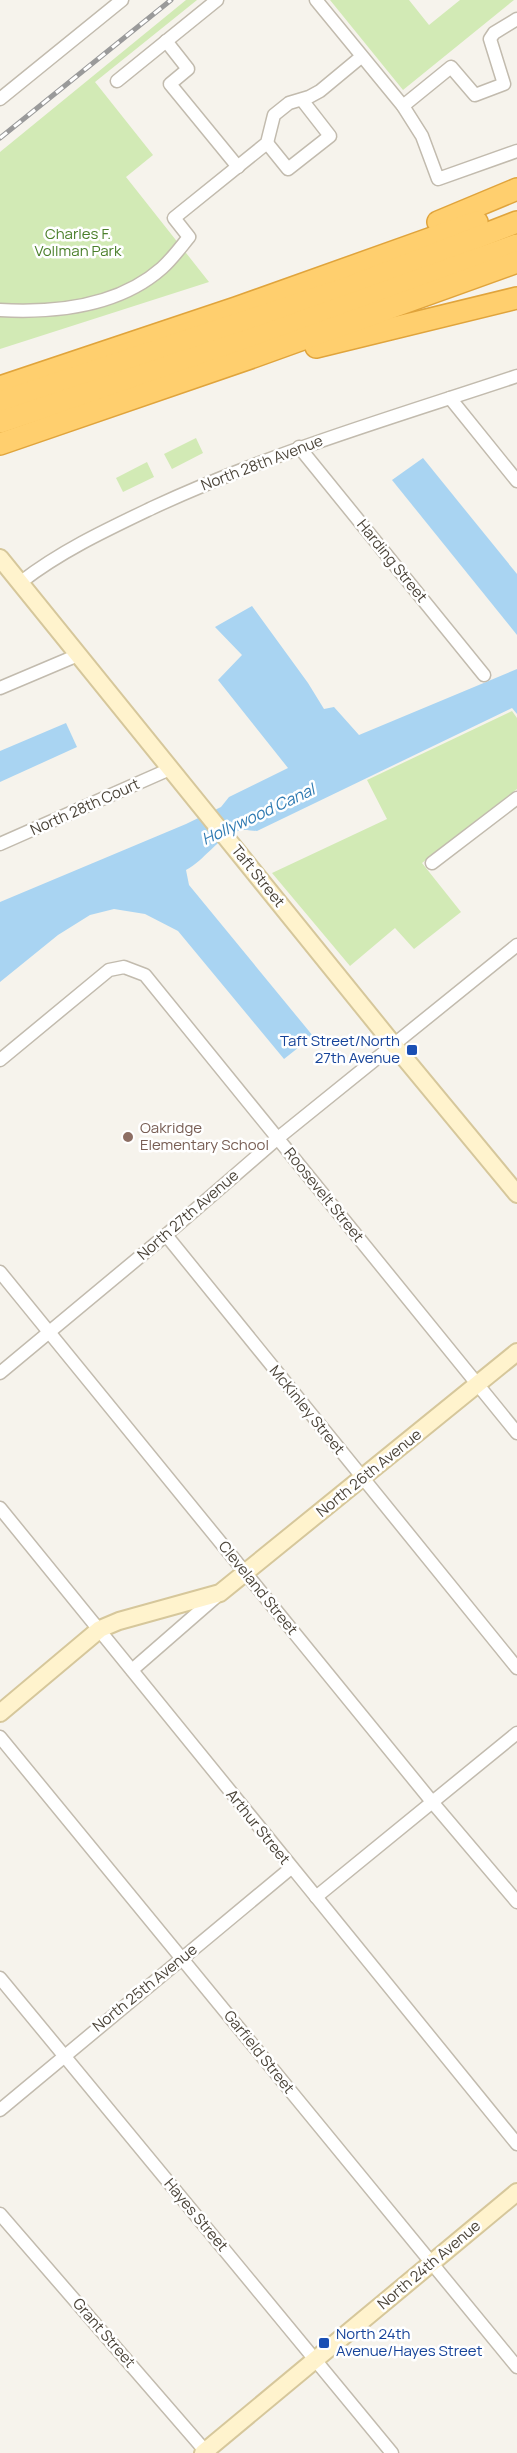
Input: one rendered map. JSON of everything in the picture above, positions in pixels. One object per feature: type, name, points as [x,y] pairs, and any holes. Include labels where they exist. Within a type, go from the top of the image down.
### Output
[{"type":"highway","points":[[236,308],[517,189]]},
{"type":"highway","points":[[0,387],[236,308],[517,208]]},
{"type":"highway","points":[[0,402],[348,288],[517,222]]},
{"type":"highway","points":[[0,422],[293,326],[517,245]]},
{"type":"highway","points":[[0,444],[253,357],[517,262]]},
{"type":"highway","points":[[253,357],[303,350],[517,298]]},
{"type":"street","points":[[0,99],[122,0]]},
{"type":"street","points":[[117,81],[217,0]]},
{"type":"street","points":[[315,0],[403,106],[422,136],[438,179],[517,151]]},
{"type":"street","points":[[403,106],[451,67],[475,95],[504,84],[490,39],[494,33],[517,19]]},
{"type":"street","points":[[166,41],[188,69],[170,84],[238,167]]},
{"type":"street","points":[[0,310],[67,308],[116,295],[139,285],[162,268],[189,237],[174,218],[267,143],[274,115],[290,103],[320,91],[361,57]]},
{"type":"street","points":[[267,143],[288,169],[330,136],[302,100]]},
{"type":"street","name":"North 28th Avenue","points":[[21,582],[59,555],[193,489],[299,447],[517,376]]},
{"type":"street","points":[[450,398],[517,482]]},
{"type":"street","name":"Harding Street","points":[[299,447],[484,675]]},
{"type":"street","name":"Taft Street","points":[[0,558],[517,1194]]},
{"type":"street","points":[[0,688],[78,655]]},
{"type":"street","name":"North 28th Court","points":[[0,844],[170,769]]},
{"type":"street","points":[[432,863],[517,798]]},
{"type":"street","name":"North 27th Avenue","points":[[0,1372],[166,1235],[278,1137],[393,1044],[515,951]]},
{"type":"street","name":"Roosevelt Street","points":[[0,1060],[109,970],[124,967],[145,975],[517,1433]]},
{"type":"street","name":"McKinley Street","points":[[166,1235],[517,1668]]},
{"type":"street","name":"Cleveland Street","points":[[0,1272],[433,1803],[517,1902]]},
{"type":"street","name":"North 26th Avenue","points":[[132,1670],[244,1572],[517,1352]]},
{"type":"street","name":"Arthur Street","points":[[0,1508],[517,2144]]},
{"type":"street","name":"North 26th Avenue","points":[[0,1713],[100,1629],[119,1621],[220,1593]]},
{"type":"street","points":[[316,1897],[517,1733]]},
{"type":"street","name":"Garfield Street","points":[[0,1737],[517,2367]]},
{"type":"street","name":"North 25th Avenue","points":[[0,2110],[291,1868]]},
{"type":"street","name":"Hayes Street","points":[[0,1978],[392,2453]]},
{"type":"street","name":"North 24th Avenue","points":[[205,2452],[517,2192]]},
{"type":"street","name":"Grant Street","points":[[0,2214],[205,2452]]},
{"type":"green space","name":"Charles F. Vollman Park","points":[[186,0],[197,0],[95,82],[153,155],[126,177],[209,282],[0,349],[0,152]]},
{"type":"green space","points":[[330,0],[409,0],[429,25],[460,0],[514,0],[403,90]]},
{"type":"green space","points":[[196,438],[203,453],[172,469],[164,454]]},
{"type":"green space","points":[[147,462],[154,477],[123,492],[116,478]]},
{"type":"green space","points":[[512,711],[517,718],[517,789],[422,863],[461,912],[414,949],[395,928],[350,966],[272,873],[387,819],[367,780]]},
{"type":"water","points":[[423,458],[517,574],[517,635],[392,480]]},
{"type":"water","name":"Hollywood Canal","points":[[252,606],[324,709],[334,707],[359,735],[517,669],[517,714],[512,708],[257,831],[240,830],[231,834],[186,870],[189,885],[313,1036],[284,1059],[178,931],[145,914],[114,909],[90,915],[58,935],[0,982],[0,902],[186,824],[221,807],[229,797],[288,768],[218,680],[242,655],[215,627]]},
{"type":"water","points":[[66,723],[77,747],[0,782],[0,751]]},
{"type":"railway","points":[[0,138],[171,0]]},
{"type":"place","name":"Taft Street/North 27th Avenue","points":[[412,1050]]},
{"type":"place","name":"Oakridge Elementary School","points":[[128,1137]]},
{"type":"place","name":"North 24th Avenue/Hayes Street","points":[[324,2343]]}]
